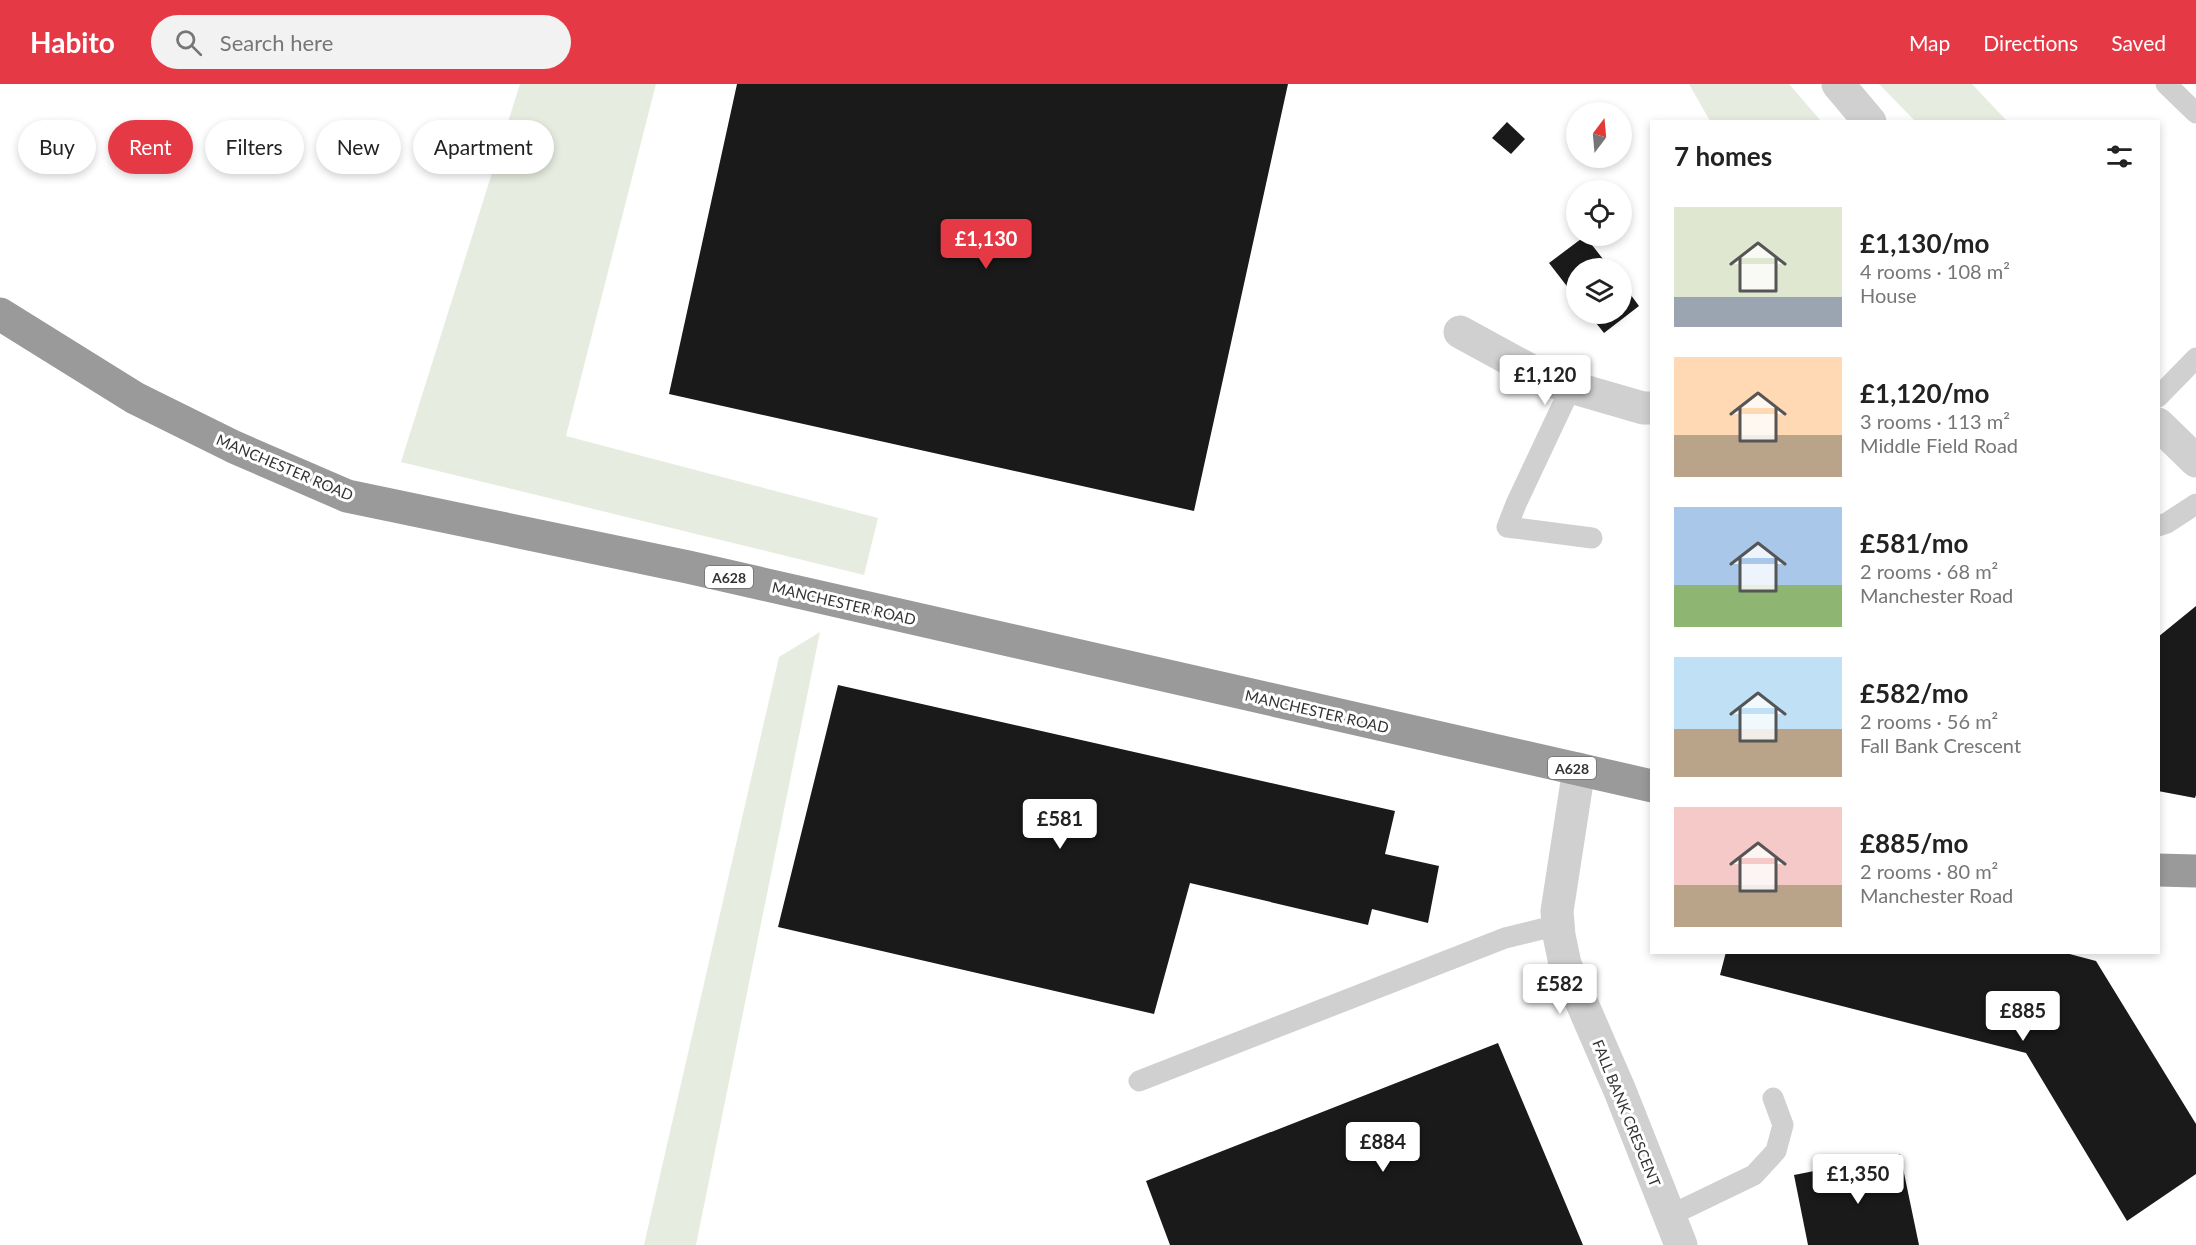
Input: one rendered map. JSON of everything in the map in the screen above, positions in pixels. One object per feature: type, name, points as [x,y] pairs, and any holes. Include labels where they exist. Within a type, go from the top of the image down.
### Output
[{"type":"highway","name":"MANCHESTER ROAD","points":[[0,314],[135,398],[234,447],[347,496],[688,567],[1650,786]]},
{"type":"highway","points":[[2160,870],[2196,872]]},
{"type":"street","points":[[1838,84],[1868,120]]},
{"type":"street","points":[[1460,332],[1550,381],[1643,408],[1650,408]]},
{"type":"street","points":[[2160,426],[2196,461]]},
{"type":"street","name":"FALL BANK CRESCENT","points":[[1579,769],[1557,911],[1565,964],[1620,1091],[1675,1231]]},
{"type":"lane","points":[[2166,84],[2196,113]]},
{"type":"lane","points":[[2160,395],[2196,358]]},
{"type":"lane","points":[[1571,387],[1516,504],[1508,527],[1592,538]]},
{"type":"lane","points":[[2160,526],[2167,524],[2196,504]]},
{"type":"lane","points":[[1139,1081],[1505,938],[1558,925]]},
{"type":"lane","points":[[1675,1231],[1754,1175],[1776,1151],[1783,1125],[1773,1098]]},
{"type":"shaded area","points":[[520,84],[656,84],[566,436],[878,518],[864,575],[401,462],[492,174],[554,174],[554,120],[509,120]]},
{"type":"shaded area","points":[[1689,84],[1789,84],[1820,120],[1709,120]]},
{"type":"shaded area","points":[[1879,84],[1972,84],[2006,120],[1914,120]]},
{"type":"shaded area","points":[[820,632],[696,1245],[644,1245],[779,657]]},
{"type":"building","points":[[737,84],[1288,84],[1194,511],[669,394]]},
{"type":"building","points":[[1507,122],[1525,139],[1511,154],[1492,138]]},
{"type":"building","points":[[1572,246],[1593,246],[1602,258],[1566,258],[1566,285],[1549,263]]},
{"type":"building","points":[[1632,297],[1639,306],[1632,311]]},
{"type":"building","points":[[1597,324],[1616,324],[1604,333]]},
{"type":"building","points":[[2196,606],[2195,798],[2160,791],[2160,635]]},
{"type":"building","points":[[838,685],[1395,811],[1385,854],[1439,866],[1428,923],[1372,909],[1368,925],[1190,883],[1154,1014],[778,927]]},
{"type":"building","points":[[1725,954],[2070,954],[2096,961],[2196,1124],[2196,1174],[2127,1221],[2026,1053],[1720,975]]},
{"type":"building","points":[[1498,1043],[1583,1245],[1170,1245],[1146,1181]]},
{"type":"building","points":[[1900,1154],[1919,1245],[1808,1245],[1794,1175]]}]
